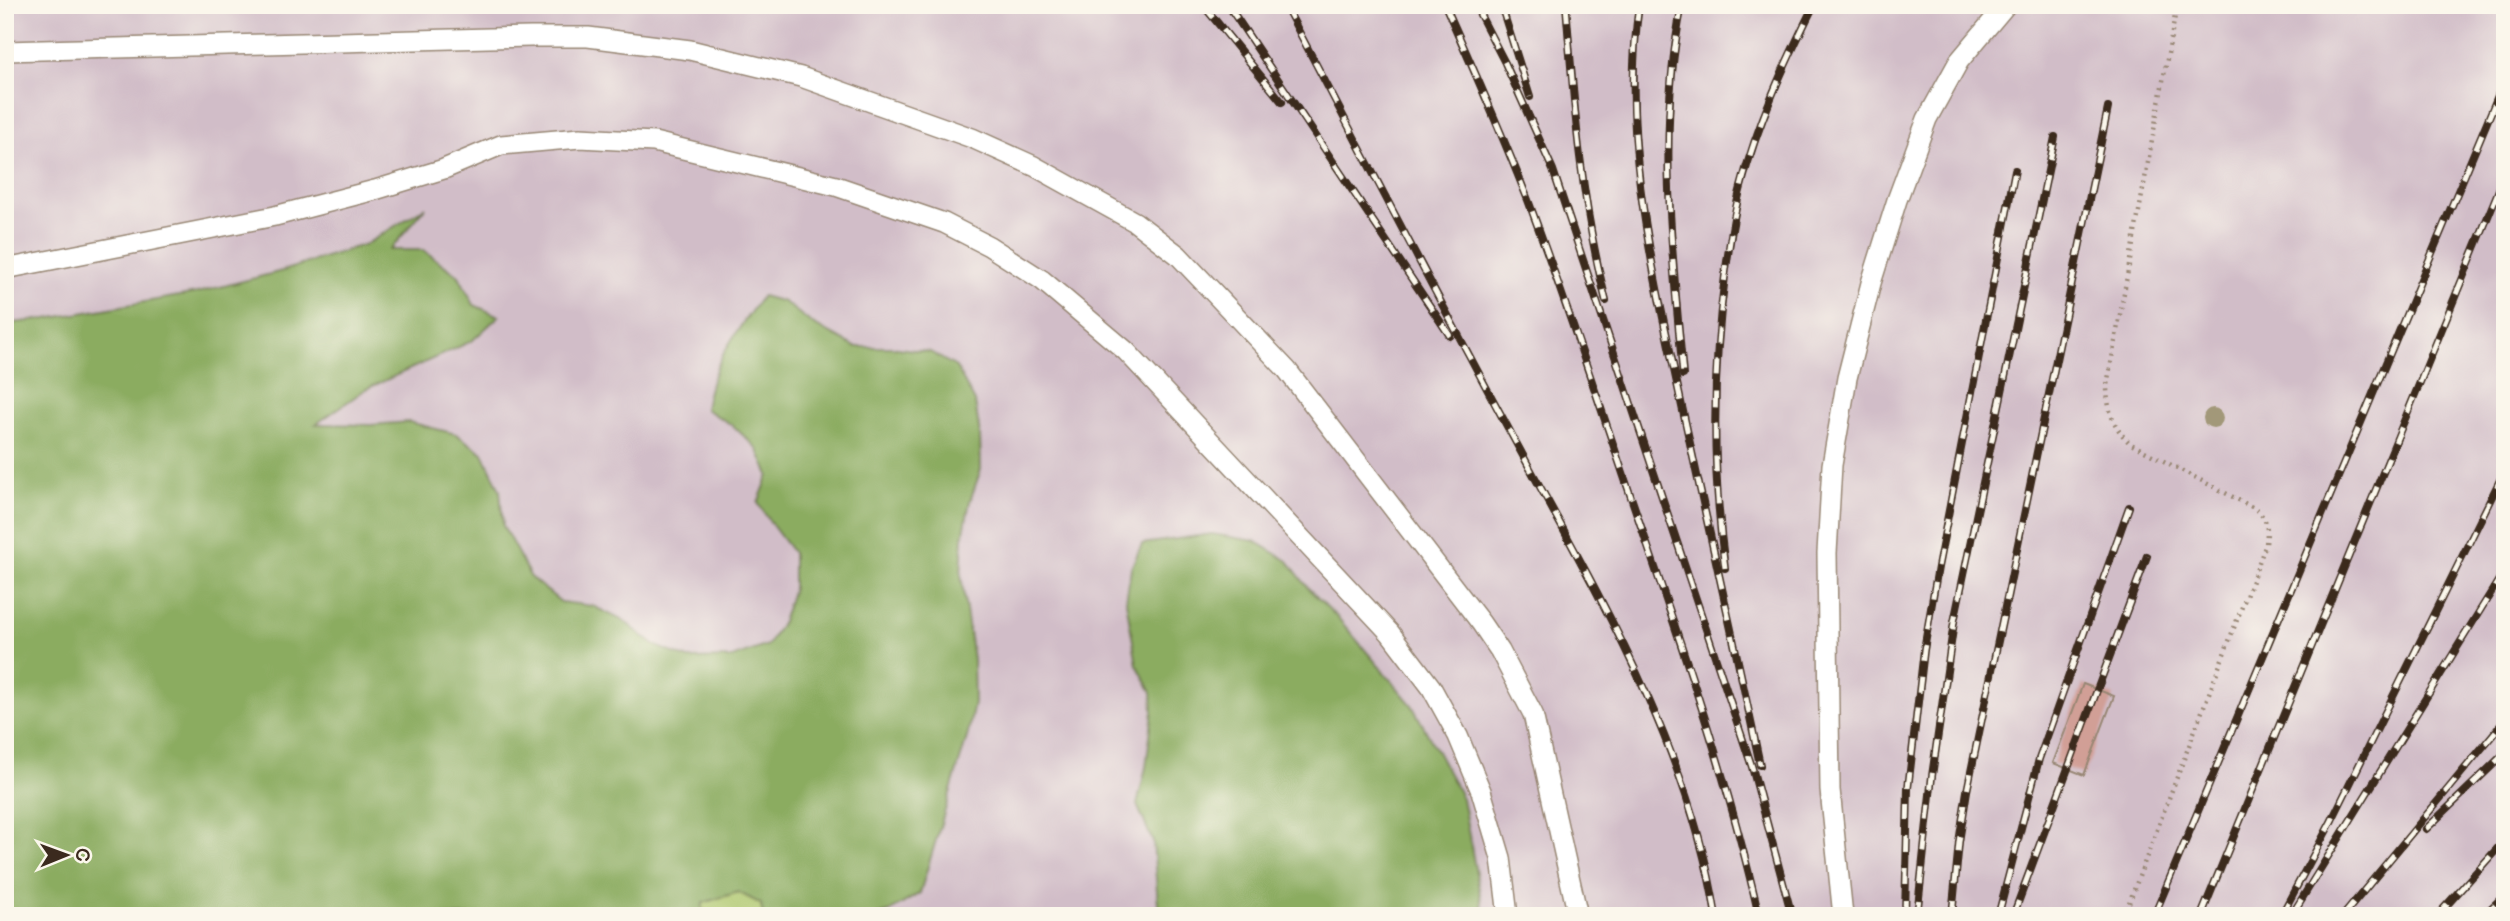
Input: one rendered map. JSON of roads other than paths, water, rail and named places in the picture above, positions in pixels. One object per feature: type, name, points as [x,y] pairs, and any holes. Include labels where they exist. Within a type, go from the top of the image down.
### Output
[{"type":"lane","points":[[1843,916],[1830,790],[1827,553],[1832,465],[1847,378],[1871,283],[1897,200],[1927,119],[1959,61],[2006,5]]},
{"type":"lane","points":[[5,51],[588,37],[690,50],[801,77],[972,138],[1058,179],[1135,222],[1178,255],[1228,307],[1287,370],[1481,623],[1506,662],[1533,714],[1578,916]]},
{"type":"lane","points":[[5,269],[275,216],[444,169],[501,145],[580,138],[654,142],[836,186],[944,223],[989,246],[1042,280],[1117,343],[1390,633],[1431,687],[1458,736],[1481,791],[1501,858],[1508,916]]},
{"type":"railway","points":[[1203,5],[1282,102]]},
{"type":"railway","points":[[1228,5],[1450,336]]},
{"type":"railway","points":[[1285,5],[1632,663],[1660,725],[1683,788],[1703,851],[1716,916]]},
{"type":"railway","points":[[1445,5],[1518,175],[1568,312],[1701,707],[1732,810],[1759,916]]},
{"type":"railway","points":[[1475,5],[1505,63],[1553,170],[1752,767],[1792,916]]},
{"type":"railway","points":[[1501,5],[1530,97]]},
{"type":"railway","points":[[1566,5],[1584,190],[1606,301]]},
{"type":"railway","points":[[1639,5],[1634,53],[1634,102],[1636,150],[1649,245],[1760,765]]},
{"type":"railway","points":[[1682,5],[1674,51],[1668,144],[1671,236],[1683,375]]},
{"type":"railway","points":[[1725,568],[1715,422],[1721,312],[1730,243],[1738,198],[1763,117],[1814,5]]},
{"type":"railway","points":[[2154,916],[2505,79]]},
{"type":"railway","points":[[1952,916],[1967,791],[2108,108]]},
{"type":"railway","points":[[1917,916],[1932,776],[1954,622],[2055,137]]},
{"type":"railway","points":[[1905,916],[1908,788],[1924,650],[2015,170]]},
{"type":"railway","points":[[2201,916],[2505,175]]},
{"type":"railway","points":[[2281,916],[2330,824],[2505,470]]},
{"type":"railway","points":[[1998,916],[2039,759],[2129,507]]},
{"type":"railway","points":[[2013,916],[2147,556]]},
{"type":"railway","points":[[2293,913],[2505,570]]},
{"type":"railway","points":[[2343,916],[2505,720]]},
{"type":"railway","points":[[2426,829],[2505,753]]},
{"type":"railway","points":[[2437,916],[2505,840]]},
{"type":"railway","points":[[2483,916],[2505,895]]}]
